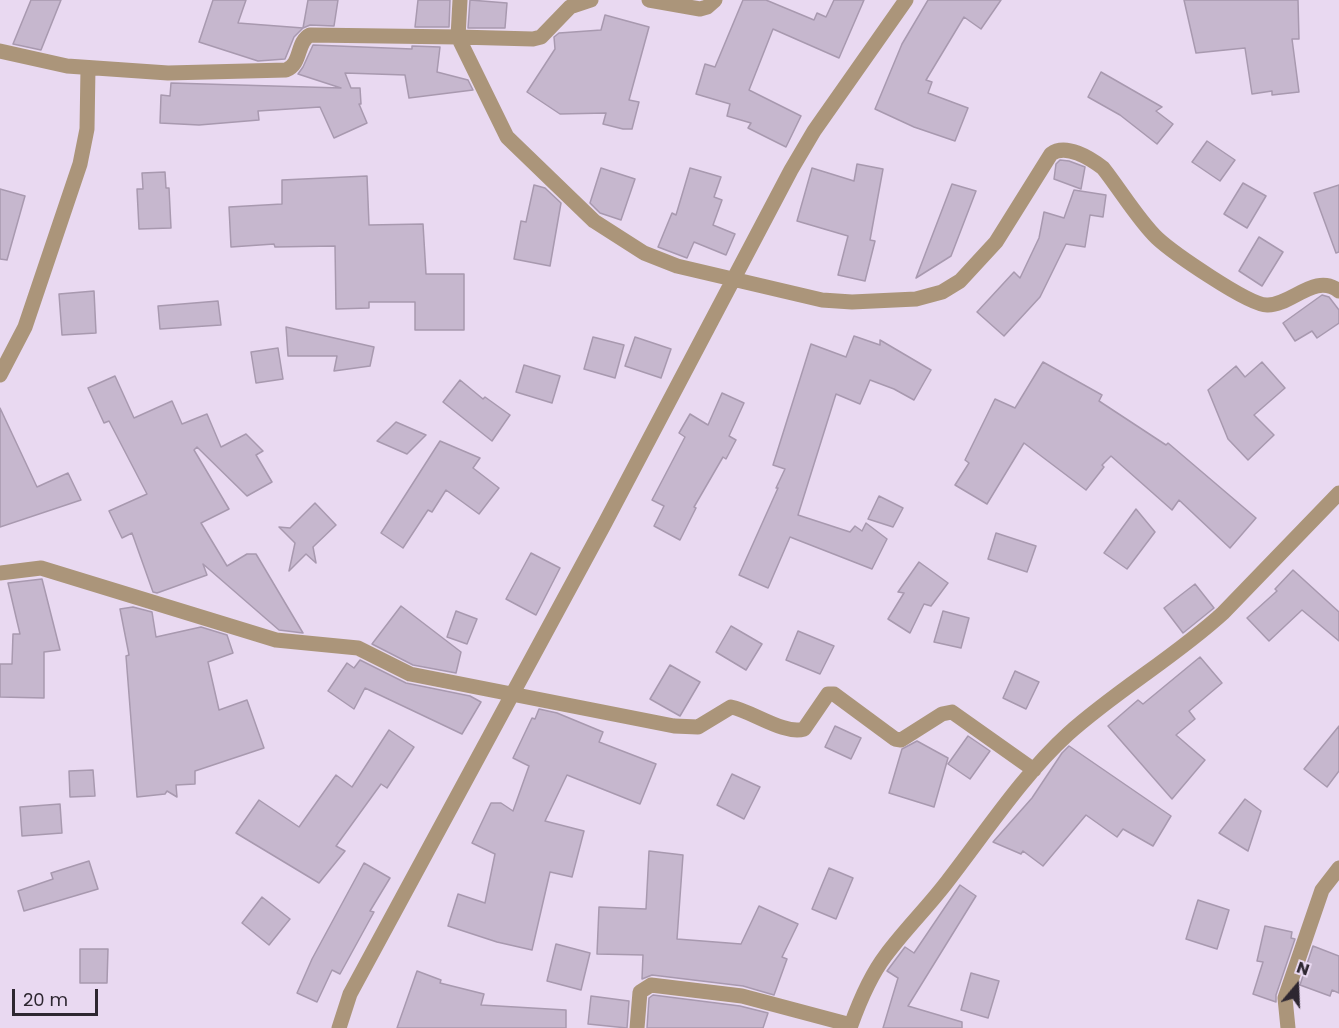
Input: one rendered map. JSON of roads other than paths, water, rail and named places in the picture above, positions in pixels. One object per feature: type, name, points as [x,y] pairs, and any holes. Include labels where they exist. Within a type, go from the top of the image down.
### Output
[{"type":"street","points":[[460,0],[458,37],[507,137],[594,220],[644,253],[677,266],[822,300],[852,303],[916,298],[942,292],[960,281],[996,242],[1051,154],[1065,149],[1093,160],[1104,168],[1155,237],[1168,248],[1248,300],[1269,306],[1320,284],[1332,285],[1339,291]]},
{"type":"street","points":[[0,51],[67,66],[88,68],[187,74],[286,70],[295,63],[304,40],[310,35],[533,39],[541,37],[570,7],[591,0]]},
{"type":"street","points":[[649,0],[700,9],[707,7],[715,0]]},
{"type":"street","points":[[339,1028],[350,994],[814,130],[906,0]]},
{"type":"street","points":[[0,375],[25,327],[80,165],[87,129],[88,68]]},
{"type":"street","points":[[637,1028],[640,992],[651,985],[742,996],[851,1026],[871,979],[885,956],[946,883],[1034,770],[1067,735],[1087,718],[1216,619],[1339,493]]},
{"type":"street","points":[[0,573],[41,568],[276,640],[350,646],[403,672],[687,727],[698,727],[731,707],[788,729],[804,729],[826,696],[834,694],[901,740],[942,714],[952,712],[1034,770]]},
{"type":"street","points":[[1288,1028],[1285,998],[1322,890],[1339,868]]}]
